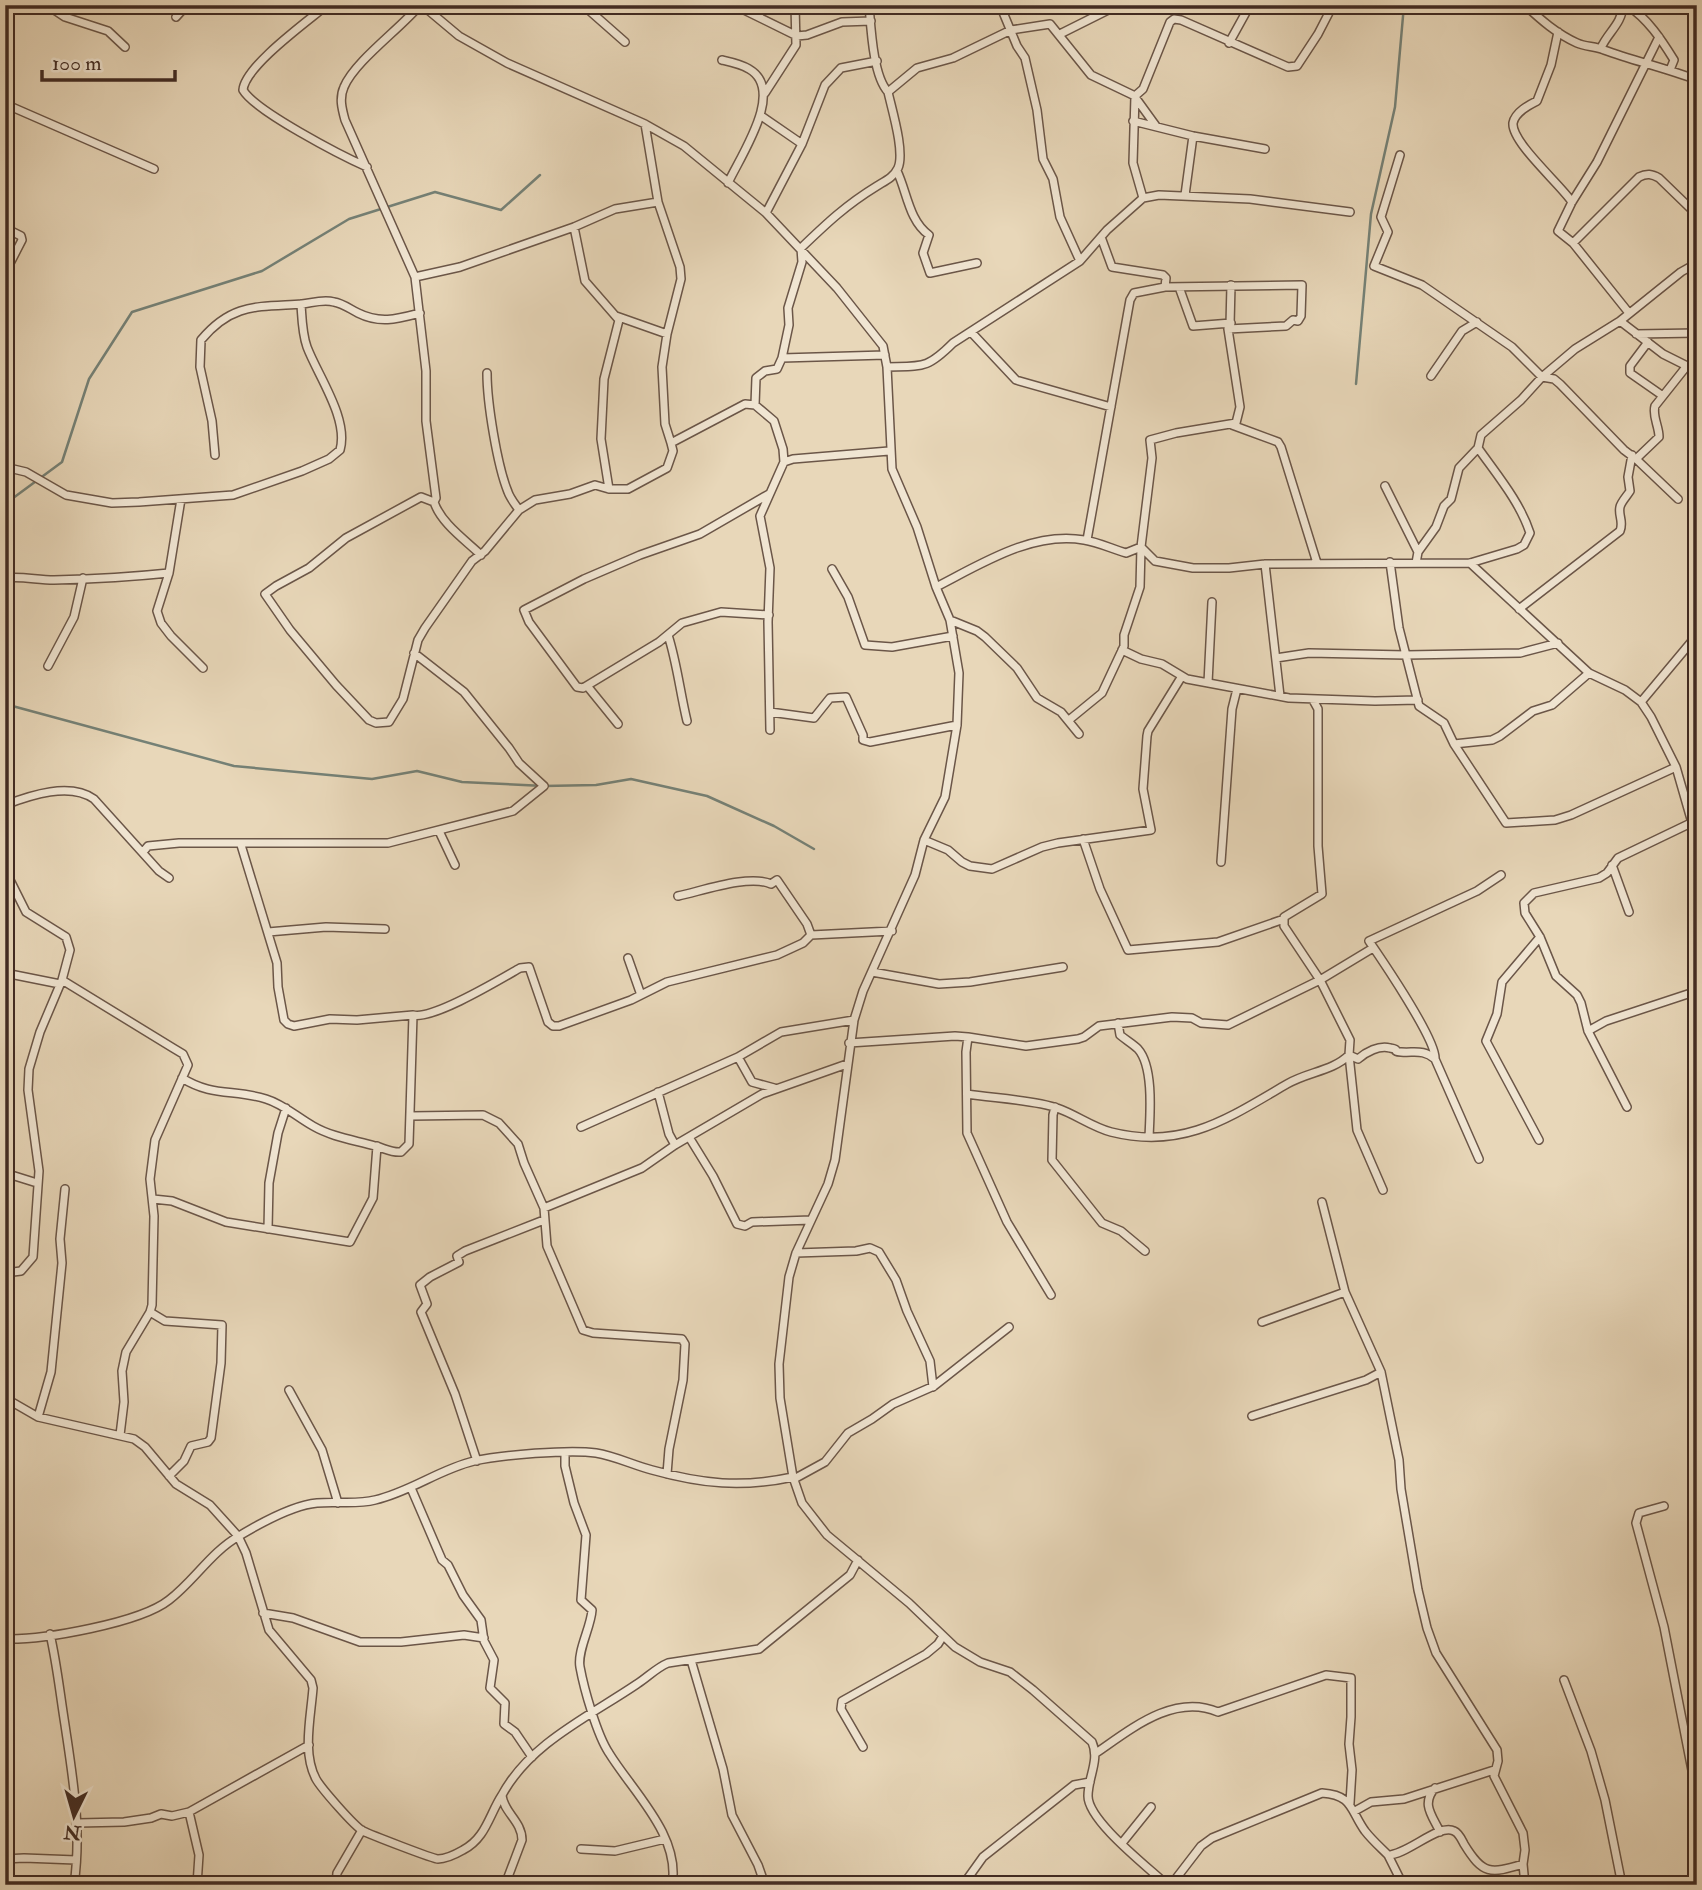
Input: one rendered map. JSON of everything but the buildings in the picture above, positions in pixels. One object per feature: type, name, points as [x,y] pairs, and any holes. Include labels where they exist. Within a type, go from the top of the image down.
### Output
[{"type":"street","points":[[47,5],[65,17],[108,31],[125,47]]},
{"type":"street","points":[[176,17],[187,5]]},
{"type":"street","points":[[327,5],[276,46],[246,79],[243,90],[247,96],[274,115],[345,158],[367,167]]},
{"type":"street","points":[[481,555],[448,522],[438,516],[434,502],[436,493],[426,421],[426,370],[415,277],[345,120],[341,104],[342,89],[356,68],[421,5],[460,36],[506,63],[645,124],[684,146],[766,213],[801,248],[880,340],[885,355],[892,469],[917,527],[936,587],[950,620],[959,673],[957,725],[945,797],[925,840],[915,875],[892,931],[853,1020],[844,1107],[835,1160],[828,1184],[796,1252],[789,1277],[779,1364],[780,1398],[793,1478],[802,1503],[827,1535],[909,1603],[943,1636],[972,1657],[1010,1672],[1092,1742],[1096,1753],[1088,1797],[1093,1814],[1169,1885],[1200,1846],[1212,1838],[1322,1793],[1338,1795],[1350,1803],[1364,1829],[1388,1856],[1403,1885]]},
{"type":"street","points":[[583,5],[625,42]]},
{"type":"street","points":[[734,5],[797,36],[842,22],[871,21]]},
{"type":"street","points":[[728,183],[760,115],[765,93],[796,45],[795,5]]},
{"type":"street","points":[[801,248],[847,204],[890,178],[897,171],[900,161],[897,129],[877,61],[869,5]]},
{"type":"street","points":[[1000,5],[1025,58],[1037,110],[1043,159],[1053,179],[1060,217],[1080,261]]},
{"type":"street","points":[[1060,34],[1118,5]]},
{"type":"street","points":[[1229,43],[1250,5]]},
{"type":"street","points":[[1143,198],[1133,163],[1135,96],[1143,89],[1170,22],[1174,19],[1181,20],[1288,67],[1297,66],[1333,5]]},
{"type":"street","points":[[1525,5],[1559,32],[1581,45],[1601,48],[1625,59],[1648,62],[1697,80]]},
{"type":"street","points":[[1601,48],[1605,39],[1621,21],[1625,5],[1641,15],[1659,37],[1674,60],[1670,70]]},
{"type":"street","points":[[888,92],[917,68],[953,58],[1011,30],[1050,23],[1091,75],[1135,96],[1138,104],[1156,126]]},
{"type":"street","points":[[1559,32],[1551,65],[1537,102],[1526,107],[1513,124],[1514,131],[1545,174],[1572,202]]},
{"type":"street","points":[[1629,313],[1573,243],[1558,231],[1597,162],[1659,37]]},
{"type":"street","points":[[722,60],[750,69],[762,83],[765,93]]},
{"type":"street","points":[[766,213],[802,144],[825,85],[841,68],[877,61]]},
{"type":"street","points":[[5,104],[154,169]]},
{"type":"street","points":[[760,115],[802,144]]},
{"type":"street","points":[[1133,121],[1265,149]]},
{"type":"street","points":[[434,502],[421,497],[346,538],[309,568],[265,594],[305,648],[369,720],[389,722],[396,713],[408,683],[418,640],[425,628],[472,561],[481,555],[519,510],[546,496],[570,494],[595,485],[608,489],[634,486],[667,468],[673,451],[665,424],[662,367],[681,279],[680,267],[658,202],[645,124]]},
{"type":"street","points":[[1185,195],[1194,136]]},
{"type":"street","points":[[1399,155],[1381,217],[1388,232],[1374,266],[1422,285],[1512,347],[1542,377],[1554,379],[1623,450],[1678,499]]},
{"type":"street","points":[[897,171],[916,223],[929,235],[923,253],[930,274],[977,263]]},
{"type":"street","points":[[1573,243],[1645,174],[1659,178],[1697,219]]},
{"type":"street","points":[[887,368],[925,366],[936,360],[953,343],[1080,261],[1101,237],[1143,198],[1185,195],[1250,198],[1350,212]]},
{"type":"street","points":[[415,277],[460,267],[575,227],[615,209],[658,202]]},
{"type":"street","points":[[575,227],[585,281],[619,320],[604,379],[601,439],[608,489]]},
{"type":"street","points":[[5,228],[21,236],[22,240],[5,274]]},
{"type":"street","points":[[1101,237],[1112,267],[1163,275],[1166,278],[1165,287]]},
{"type":"street","points":[[755,405],[756,378],[759,373],[777,369],[782,358],[789,325],[788,308],[802,262],[801,248]]},
{"type":"street","points":[[1416,563],[1418,552],[1436,527],[1444,506],[1451,499],[1459,468],[1478,448],[1481,435],[1575,349],[1620,321],[1681,272],[1697,263]]},
{"type":"street","points":[[1069,720],[1102,693],[1122,650],[1124,635],[1140,587],[1141,547],[1152,458],[1150,440],[1176,433],[1232,425],[1239,420],[1240,407],[1229,326],[1231,285]]},
{"type":"street","points":[[1087,540],[1130,300],[1134,293],[1179,286],[1302,285],[1301,316],[1298,321],[1293,320],[1286,326],[1193,326],[1179,286]]},
{"type":"street","points":[[215,455],[212,421],[200,367],[201,340],[215,323],[226,316],[267,305],[326,300],[384,321],[420,313]]},
{"type":"street","points":[[5,467],[26,472],[66,495],[112,503],[233,495],[329,459],[340,450],[341,437],[335,408],[304,337],[301,304]]},
{"type":"street","points":[[616,315],[667,334]]},
{"type":"street","points":[[1431,376],[1462,331],[1477,321]]},
{"type":"street","points":[[1620,321],[1686,367],[1697,371]]},
{"type":"street","points":[[971,332],[1016,380],[1111,407]]},
{"type":"street","points":[[1636,334],[1697,333]]},
{"type":"street","points":[[1648,342],[1630,366],[1630,373],[1663,396]]},
{"type":"street","points":[[782,358],[885,355]]},
{"type":"street","points":[[1519,609],[1620,531],[1623,523],[1619,510],[1630,491],[1628,477],[1634,457],[1659,438],[1654,406],[1686,367]]},
{"type":"street","points":[[487,373],[487,390],[501,466],[508,492],[519,510]]},
{"type":"street","points":[[671,443],[745,404],[755,405],[774,421],[783,449],[784,462],[760,516],[770,568],[770,730]]},
{"type":"street","points":[[1232,425],[1278,442],[1317,563]]},
{"type":"street","points":[[1141,547],[1155,561],[1193,568],[1317,563],[1470,563],[1517,549],[1528,541],[1530,533],[1527,522],[1478,448]]},
{"type":"street","points":[[784,462],[890,451]]},
{"type":"street","points":[[1385,486],[1418,552]]},
{"type":"street","points":[[769,494],[700,534],[640,555],[584,579],[524,610],[529,622],[577,687],[588,687],[682,623],[721,612],[769,615]]},
{"type":"street","points":[[181,499],[169,573],[158,611],[161,623],[180,646],[203,667]]},
{"type":"street","points":[[936,587],[1013,550],[1045,541],[1067,538],[1087,540],[1126,553],[1141,547]]},
{"type":"street","points":[[1390,562],[1399,628],[1419,706],[1444,723],[1454,744],[1506,823],[1555,820],[1571,815],[1676,767]]},
{"type":"street","points":[[1470,563],[1589,673],[1625,690],[1641,702],[1676,767],[1697,840]]},
{"type":"street","points":[[1265,564],[1280,696]]},
{"type":"street","points":[[832,569],[848,597],[865,645],[892,647],[953,636]]},
{"type":"street","points":[[5,579],[23,576],[52,580],[101,579],[169,573]]},
{"type":"street","points":[[48,666],[74,617],[83,578]]},
{"type":"street","points":[[1208,683],[1212,603]]},
{"type":"street","points":[[950,620],[985,637],[1017,668],[1037,698],[1061,712],[1079,734]]},
{"type":"street","points":[[668,635],[677,665],[678,687],[687,721]]},
{"type":"street","points":[[1641,702],[1697,635]]},
{"type":"street","points":[[1276,658],[1309,653],[1520,653],[1559,643]]},
{"type":"street","points":[[1122,650],[1141,659],[1163,664],[1182,676],[1237,689],[1313,700],[1418,700]]},
{"type":"street","points":[[143,852],[148,846],[179,844],[388,843],[513,811],[544,786],[519,763],[464,692],[414,653]]},
{"type":"street","points":[[1454,744],[1492,740],[1500,736],[1533,711],[1552,705],[1589,673]]},
{"type":"street","points":[[925,840],[948,850],[970,866],[992,869],[1042,847],[1151,830],[1143,789],[1147,736],[1182,676]]},
{"type":"street","points":[[588,687],[618,724]]},
{"type":"street","points":[[1221,862],[1232,709],[1237,689]]},
{"type":"street","points":[[770,712],[814,718],[830,698],[846,696],[863,740],[870,743],[957,725]]},
{"type":"street","points":[[1083,839],[1100,889],[1128,950],[1218,942],[1284,919],[1322,894],[1318,846],[1318,709],[1313,700]]},
{"type":"street","points":[[5,805],[35,795],[68,790],[86,793],[159,871],[169,878]]},
{"type":"street","points":[[1689,808],[1697,797]]},
{"type":"street","points":[[1627,1107],[1588,1031],[1577,995],[1556,975],[1540,937],[1523,908],[1529,896],[1599,878],[1618,859],[1693,822]]},
{"type":"street","points":[[439,831],[455,865]]},
{"type":"street","points":[[241,845],[277,963],[284,1020],[294,1026],[330,1019],[357,1020],[413,1015],[421,1017],[463,1000],[520,968],[529,967],[548,1023],[553,1026],[594,1014],[673,980],[777,955],[803,943],[811,935],[892,931]]},
{"type":"street","points":[[1612,865],[1629,912]]},
{"type":"street","points":[[5,870],[26,912],[65,937],[69,944],[68,960],[61,982],[40,1032],[29,1069],[28,1090],[39,1162],[33,1257],[21,1271],[5,1273]]},
{"type":"street","points":[[1479,1159],[1435,1059],[1436,1052],[1369,941],[1477,891],[1501,875]]},
{"type":"street","points":[[678,896],[720,886],[762,880],[771,884],[778,880],[807,924],[811,935]]},
{"type":"street","points":[[1284,919],[1286,931],[1320,980],[1350,1040],[1349,1055],[1357,1130],[1383,1190]]},
{"type":"street","points":[[268,932],[326,927],[385,929]]},
{"type":"street","points":[[1539,1140],[1486,1041],[1497,1014],[1502,982],[1540,937]]},
{"type":"street","points":[[849,1043],[955,1035],[1026,1046],[1077,1039],[1099,1026],[1172,1017],[1192,1018],[1202,1023],[1228,1024],[1320,980],[1373,947]]},
{"type":"street","points":[[628,958],[641,995]]},
{"type":"street","points":[[872,972],[939,984],[970,982],[1063,967]]},
{"type":"street","points":[[5,973],[61,982],[183,1054],[188,1065],[155,1140],[150,1179],[153,1199],[150,1312],[126,1352],[122,1371],[124,1402],[120,1435]]},
{"type":"street","points":[[1588,1031],[1606,1021],[1697,991]]},
{"type":"street","points":[[182,1078],[203,1090],[266,1099],[338,1137],[377,1146],[393,1153],[406,1149],[409,1144],[413,1015]]},
{"type":"street","points":[[581,1127],[738,1057],[781,1032],[853,1020]]},
{"type":"street","points":[[1118,1023],[1121,1035],[1139,1050],[1143,1060],[1150,1086],[1149,1138]]},
{"type":"street","points":[[968,1037],[967,1133],[1007,1222],[1051,1295]]},
{"type":"street","points":[[1349,1055],[1358,1059],[1374,1049],[1390,1048],[1399,1052],[1420,1051],[1435,1059]]},
{"type":"street","points":[[967,1094],[1055,1107],[1110,1132],[1149,1138],[1172,1138],[1208,1127],[1300,1076],[1340,1064],[1349,1055]]},
{"type":"street","points":[[738,1057],[751,1082],[776,1088]]},
{"type":"street","points":[[544,1208],[642,1168],[675,1145],[776,1088],[847,1064]]},
{"type":"street","points":[[658,1092],[669,1134],[675,1145]]},
{"type":"street","points":[[1055,1107],[1052,1160],[1102,1223],[1121,1231],[1145,1251]]},
{"type":"street","points":[[268,1229],[269,1183],[278,1133],[286,1108]]},
{"type":"street","points":[[411,1116],[484,1115],[494,1120],[518,1143],[544,1208],[547,1246],[583,1330],[682,1339],[685,1343],[683,1380],[669,1449],[667,1474]]},
{"type":"street","points":[[689,1137],[713,1176],[737,1224],[745,1226],[752,1222],[811,1220]]},
{"type":"street","points":[[153,1199],[172,1201],[226,1222],[351,1242],[373,1198],[377,1146]]},
{"type":"street","points":[[5,1173],[37,1183]]},
{"type":"street","points":[[38,1417],[51,1371],[62,1263],[60,1239],[65,1189]]},
{"type":"street","points":[[1322,1202],[1345,1292],[1381,1372],[1399,1460],[1401,1489],[1427,1628],[1436,1653],[1497,1750],[1498,1761],[1494,1770],[1497,1783],[1523,1833],[1525,1850],[1522,1864],[1525,1885]]},
{"type":"street","points":[[477,1461],[455,1394],[421,1312],[427,1304],[420,1285],[459,1262],[457,1256],[465,1251],[544,1220]]},
{"type":"street","points":[[796,1252],[856,1251],[870,1248],[878,1252],[896,1280],[930,1361],[933,1387]]},
{"type":"street","points":[[1262,1322],[1345,1292]]},
{"type":"street","points":[[150,1312],[165,1321],[222,1325],[222,1363],[211,1438],[208,1442],[191,1446],[184,1461],[169,1476]]},
{"type":"street","points":[[5,1639],[50,1634],[134,1618],[159,1606],[185,1586],[211,1557],[238,1536],[305,1505],[377,1500],[477,1461],[592,1452],[667,1474],[742,1485],[793,1478],[825,1462],[848,1433],[893,1404],[933,1387],[1009,1327]]},
{"type":"street","points":[[1252,1416],[1366,1380],[1381,1372]]},
{"type":"street","points":[[289,1391],[322,1450],[338,1503]]},
{"type":"street","points":[[5,1398],[38,1417],[134,1439],[145,1447],[176,1484],[210,1505],[238,1536],[246,1553],[272,1636],[311,1680],[313,1688],[309,1754],[316,1779],[362,1830],[429,1858],[446,1858],[464,1850],[480,1838],[491,1811],[532,1757],[593,1712],[658,1667],[668,1663],[759,1649],[850,1575],[858,1560]]},
{"type":"street","points":[[565,1453],[565,1466],[574,1503],[586,1535],[581,1600],[591,1608],[592,1615],[579,1664],[608,1752],[665,1839],[672,1860],[672,1885]]},
{"type":"street","points":[[411,1488],[442,1560],[448,1565],[463,1595],[480,1619],[484,1638],[494,1660],[490,1688],[505,1703],[504,1724],[515,1732],[532,1757]]},
{"type":"street","points":[[1664,1506],[1639,1513],[1636,1523],[1664,1627],[1697,1796]]},
{"type":"street","points":[[263,1613],[293,1618],[360,1642],[401,1642],[464,1635],[484,1638]]},
{"type":"street","points":[[50,1634],[58,1667],[78,1823],[74,1885]]},
{"type":"street","points":[[863,1747],[841,1709],[842,1701],[926,1654],[943,1636]]},
{"type":"street","points":[[691,1660],[723,1769],[732,1815],[758,1865],[765,1885]]},
{"type":"street","points":[[1096,1753],[1145,1720],[1168,1710],[1206,1707],[1218,1712],[1326,1675],[1351,1678],[1350,1803]]},
{"type":"street","points":[[1564,1680],[1591,1751],[1605,1800],[1622,1885]]},
{"type":"street","points":[[78,1823],[124,1822],[162,1814],[172,1816],[189,1812],[309,1745]]},
{"type":"street","points":[[1355,1811],[1371,1802],[1396,1801],[1494,1770]]},
{"type":"street","points":[[963,1885],[983,1857],[1074,1786],[1090,1782]]},
{"type":"street","points":[[1435,1788],[1427,1799],[1427,1805],[1440,1832]]},
{"type":"street","points":[[502,1795],[504,1804],[522,1833],[522,1840],[505,1885]]},
{"type":"street","points":[[1122,1843],[1151,1807]]},
{"type":"street","points":[[189,1812],[199,1855],[197,1885]]},
{"type":"street","points":[[336,1885],[337,1873],[362,1830]]},
{"type":"street","points":[[1388,1856],[1398,1855],[1440,1832],[1454,1830],[1476,1861],[1486,1870],[1496,1872],[1522,1864]]},
{"type":"street","points":[[581,1849],[615,1851],[665,1839]]},
{"type":"street","points":[[5,1859],[76,1860]]},
{"type":"waterway","points":[[1356,384],[1371,214],[1395,107],[1404,5]]},
{"type":"waterway","points":[[5,504],[62,462],[89,379],[132,312],[262,271],[349,219],[435,192],[501,210],[540,175]]},
{"type":"waterway","points":[[5,704],[234,766],[372,779],[417,771],[462,782],[544,786],[596,785],[631,779],[707,796],[774,826],[814,849]]}]
